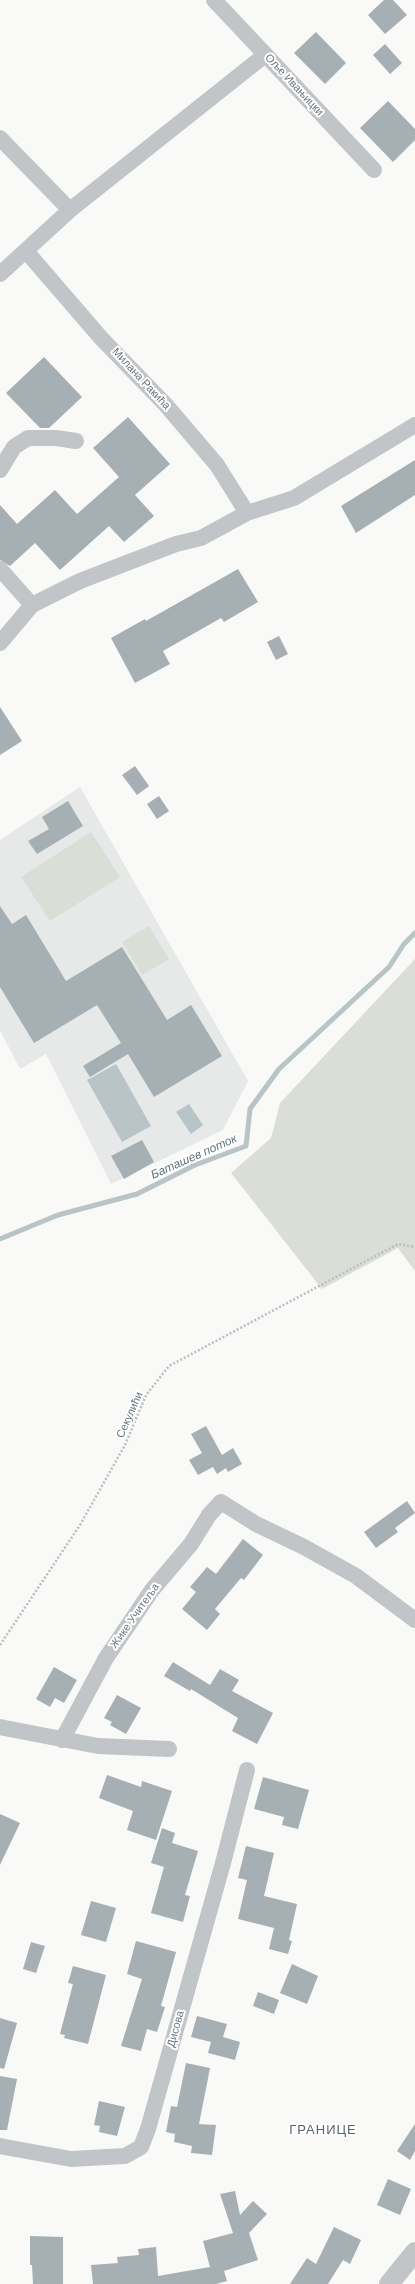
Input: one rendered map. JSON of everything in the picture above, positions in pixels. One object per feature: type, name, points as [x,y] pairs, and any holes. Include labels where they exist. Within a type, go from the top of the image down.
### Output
[{"type":"street","name":"Оље Ивањицки","points":[[214,0],[374,170]]},
{"type":"street","points":[[0,274],[26,252],[70,210],[265,55]]},
{"type":"street","points":[[0,138],[70,210]]},
{"type":"street","name":"Милана Ракића","points":[[26,252],[101,338],[165,404],[212,460],[247,513]]},
{"type":"street","points":[[0,643],[32,605],[80,581],[176,544],[201,538],[247,513],[294,498],[415,425]]},
{"type":"street","points":[[0,470],[14,447],[28,438],[56,438],[76,441]]},
{"type":"street","points":[[0,569],[32,605]]},
{"type":"street","name":"Жике Учитеља","points":[[62,1740],[106,1658],[152,1590],[191,1544],[209,1515],[221,1502],[256,1524],[304,1547],[356,1576],[413,1614]]},
{"type":"street","points":[[0,1728],[98,1746],[169,1749]]},
{"type":"street","name":"Дисова","points":[[0,2146],[71,2159],[125,2156],[141,2147],[148,2130],[223,1862],[247,1770]]},
{"type":"street","points":[[389,2284],[415,2252]]},
{"type":"path","name":"Секулићи","points":[[0,1645],[80,1525],[125,1445],[146,1395],[169,1366],[398,1244],[415,1247]]},
{"type":"shaded area","points":[[80,787],[248,1081],[223,1130],[111,1184],[46,1054],[20,1069],[0,1030],[0,840]]},
{"type":"shaded area","points":[[91,832],[120,877],[50,921],[21,877]]},
{"type":"shaded area","points":[[149,926],[169,959],[142,975],[122,942]]},
{"type":"shaded area","points":[[415,959],[415,1271],[398,1248],[322,1289],[231,1173],[271,1138],[280,1103]]},
{"type":"shaded area","points":[[116,1064],[151,1126],[122,1142],[87,1080]]},
{"type":"shaded area","points":[[189,1104],[203,1125],[191,1134],[176,1112]]},
{"type":"building","points":[[384,0],[393,0],[407,15],[385,34],[368,15]]},
{"type":"building","points":[[316,32],[346,63],[325,84],[294,53]]},
{"type":"building","points":[[385,44],[402,63],[390,74],[373,55]]},
{"type":"building","points":[[388,101],[415,129],[415,140],[393,162],[360,128]]},
{"type":"building","points":[[44,357],[82,397],[49,428],[40,428],[6,393]]},
{"type":"building","points":[[128,417],[170,464],[135,495],[154,516],[124,542],[109,526],[60,570],[35,543],[10,566],[0,560],[0,505],[17,524],[55,490],[77,514],[119,477],[93,448]]},
{"type":"building","points":[[415,460],[415,495],[356,533],[341,506]]},
{"type":"building","points":[[238,569],[258,602],[224,622],[221,618],[163,651],[170,664],[135,683],[111,638],[145,619],[146,621]]},
{"type":"building","points":[[279,636],[288,654],[276,660],[267,642]]},
{"type":"building","points":[[0,707],[22,741],[0,755]]},
{"type":"building","points":[[135,766],[149,786],[137,795],[122,775]]},
{"type":"building","points":[[159,796],[169,811],[157,819],[147,804]]},
{"type":"building","points":[[68,801],[83,826],[37,854],[28,841],[49,829],[42,817]]},
{"type":"building","points":[[0,906],[12,924],[26,915],[66,981],[122,947],[167,1020],[191,1005],[222,1056],[154,1097],[128,1054],[90,1077],[83,1066],[121,1043],[97,1005],[34,1043],[0,987]]},
{"type":"building","points":[[142,1140],[154,1162],[124,1179],[111,1156]]},
{"type":"building","points":[[206,1426],[222,1455],[233,1448],[242,1464],[228,1472],[226,1468],[217,1474],[213,1467],[198,1475],[189,1460],[202,1453],[191,1434]]},
{"type":"building","points":[[407,1501],[415,1513],[395,1528],[398,1532],[376,1548],[364,1532]]},
{"type":"building","points":[[243,1539],[263,1555],[244,1580],[241,1578],[215,1609],[220,1614],[207,1630],[182,1609],[196,1592],[190,1587],[207,1567],[216,1574]]},
{"type":"building","points":[[173,1662],[210,1685],[220,1669],[239,1680],[232,1691],[273,1713],[257,1744],[232,1731],[238,1718],[191,1689],[190,1691],[164,1676]]},
{"type":"building","points":[[54,1667],[77,1680],[64,1703],[55,1698],[50,1707],[36,1699]]},
{"type":"building","points":[[117,1695],[141,1708],[126,1734],[110,1725],[112,1722],[104,1718]]},
{"type":"building","points":[[107,1775],[141,1787],[142,1781],[172,1791],[156,1840],[127,1830],[133,1811],[99,1798]]},
{"type":"building","points":[[263,1777],[309,1790],[298,1829],[282,1825],[284,1817],[254,1809]]},
{"type":"building","points":[[0,1814],[20,1823],[0,1865]]},
{"type":"building","points":[[162,1828],[175,1833],[172,1843],[198,1851],[185,1895],[190,1896],[183,1922],[151,1913],[164,1867],[151,1863]]},
{"type":"building","points":[[246,1846],[274,1853],[264,1896],[297,1904],[289,1940],[292,1941],[288,1954],[269,1949],[274,1928],[238,1919],[247,1880],[238,1878]]},
{"type":"building","points":[[91,1901],[116,1908],[106,1942],[81,1935]]},
{"type":"building","points":[[136,1941],[176,1952],[161,2006],[165,2007],[157,2032],[147,2029],[141,2051],[121,2046],[142,1979],[127,1974]]},
{"type":"building","points":[[31,1942],[45,1946],[36,1973],[23,1969]]},
{"type":"building","points":[[292,1964],[318,1976],[307,2004],[280,1993]]},
{"type":"building","points":[[73,1966],[106,1975],[88,2044],[64,2038],[65,2035],[60,2034],[73,1984],[68,1983]]},
{"type":"building","points":[[258,1992],[279,2000],[274,2014],[253,2006]]},
{"type":"building","points":[[197,2016],[227,2024],[223,2037],[240,2042],[235,2060],[208,2053],[211,2042],[191,2037]]},
{"type":"building","points":[[0,2018],[17,2023],[4,2069],[0,2068]]},
{"type":"building","points":[[186,2063],[210,2068],[199,2124],[216,2125],[212,2155],[191,2153],[192,2146],[174,2142],[175,2134],[166,2132],[171,2106],[177,2107]]},
{"type":"building","points":[[0,2076],[17,2079],[7,2130],[0,2130]]},
{"type":"building","points":[[99,2101],[125,2107],[117,2136],[99,2132],[100,2126],[94,2125]]},
{"type":"building","points":[[415,2124],[415,2151],[410,2160],[397,2151]]},
{"type":"building","points":[[388,2179],[411,2189],[400,2215],[377,2205]]},
{"type":"building","points":[[235,2191],[240,2215],[253,2201],[267,2214],[249,2233],[258,2260],[224,2271],[227,2281],[216,2284],[93,2284],[91,2265],[118,2263],[117,2257],[139,2255],[138,2249],[156,2247],[158,2276],[210,2267],[203,2241],[233,2233],[220,2194]]},
{"type":"building","points":[[334,2227],[361,2240],[350,2264],[343,2260],[328,2284],[290,2284],[307,2258],[316,2264]]},
{"type":"building","points":[[30,2236],[63,2237],[63,2284],[33,2284],[32,2265],[30,2265]]},
{"type":"waterway","name":"Баташев поток","points":[[0,1239],[58,1215],[137,1194],[195,1165],[246,1146],[250,1109],[279,1069],[389,967],[404,944],[415,933]]},
{"type":"district","name":"ГРАНИЦЕ","points":[[323,2130]]}]
